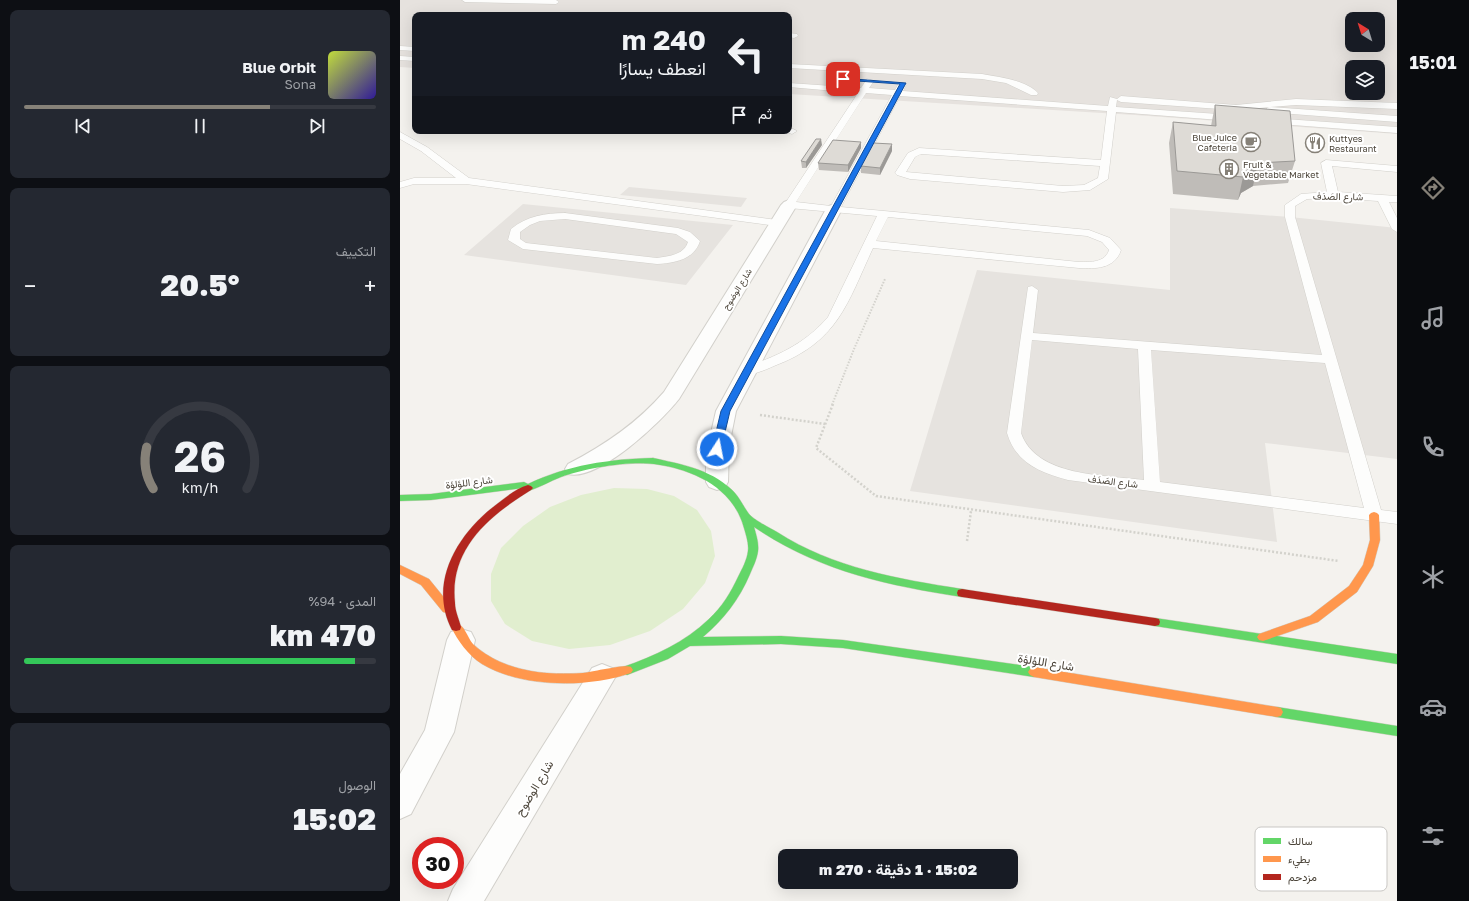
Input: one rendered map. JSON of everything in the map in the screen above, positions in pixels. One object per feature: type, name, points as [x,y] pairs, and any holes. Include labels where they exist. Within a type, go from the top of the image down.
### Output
[{"type":"street","name":"شارع الوضوح","points":[[576,469],[609,452],[630,437],[656,414],[672,395],[789,205]]},
{"type":"street","points":[[717,482],[715,461],[726,411],[834,209]]},
{"type":"street","points":[[400,569],[425,582],[447,610],[461,640],[485,661],[518,674],[558,679],[602,676],[648,663],[689,642],[723,612],[745,580],[753,547],[748,518],[736,498],[717,482],[688,468],[653,461],[615,462],[576,469],[539,482],[506,500],[479,524],[458,551],[447,580],[447,610]]},
{"type":"street","name":"شارع اللؤلؤة","points":[[400,498],[431,497],[477,492],[539,482]]},
{"type":"street","points":[[1259,638],[1314,619],[1353,589],[1368,566],[1375,540],[1374,515]]},
{"type":"street","points":[[748,518],[774,537],[804,553],[838,567],[876,578],[948,591],[1397,659]]},
{"type":"street","points":[[400,804],[439,732],[461,640]]},
{"type":"street","name":"شارع اللؤلؤة","points":[[689,642],[781,640],[843,644],[958,660],[1397,731]]},
{"type":"street","name":"شارع الوضوح","points":[[465,901],[602,676]]},
{"type":"lane","points":[[465,0],[557,1]]},
{"type":"lane","points":[[549,11],[557,1]]},
{"type":"lane","points":[[400,48],[412,48]]},
{"type":"lane","points":[[400,58],[412,59]]},
{"type":"lane","points":[[792,66],[847,67],[991,78],[1018,84],[1038,93],[1003,90]]},
{"type":"lane","points":[[834,209],[898,92],[906,83],[890,82]]},
{"type":"lane","points":[[792,85],[869,83],[898,92],[1243,119]]},
{"type":"lane","name":"شارع الوضوح","points":[[789,205],[869,83]]},
{"type":"lane","points":[[1105,163],[919,151],[912,155],[900,172],[910,176],[1071,189],[1086,188],[1103,179],[1112,109],[1110,98],[1397,119]]},
{"type":"lane","points":[[1237,107],[1303,102],[1397,106]]},
{"type":"lane","points":[[1258,120],[1397,130]]},
{"type":"lane","points":[[400,135],[424,149],[466,181]]},
{"type":"lane","points":[[1333,195],[1326,163],[1397,169]]},
{"type":"lane","points":[[400,185],[414,182],[466,181],[777,224]]},
{"type":"lane","name":"شارع الصَدَف","points":[[1374,515],[1290,217],[1290,205],[1305,196],[1333,195],[1397,199]]},
{"type":"lane","points":[[1382,198],[1397,229]]},
{"type":"lane","points":[[789,205],[1089,233],[1112,244],[1114,254],[1106,262],[1079,265],[870,244]]},
{"type":"lane","points":[[631,225],[647,206]]},
{"type":"lane","points":[[747,371],[768,365],[802,348],[826,328],[834,318],[884,214]]},
{"type":"lane","points":[[555,216],[631,225],[686,234],[694,241],[693,246],[690,250],[676,258],[657,261],[531,248],[518,243],[514,235],[520,227],[526,223],[555,216]]},
{"type":"lane","name":"شارع الصَدَف","points":[[1032,290],[1014,433],[1016,444],[1024,454],[1041,466],[1068,475],[1397,518]]},
{"type":"lane","points":[[1026,336],[1330,360]]},
{"type":"lane","points":[[1144,346],[1152,486]]},
{"type":"path","points":[[760,415],[825,424]]},
{"type":"path","points":[[967,541],[971,511]]},
{"type":"shaded area","points":[[400,0],[1397,0],[1397,134],[1135,115],[792,94],[792,12],[412,12],[412,68],[400,67]]},
{"type":"shaded area","points":[[629,187],[747,198],[741,207],[620,195]]},
{"type":"shaded area","points":[[523,204],[733,225],[686,285],[464,255]]},
{"type":"shaded area","points":[[1170,208],[1290,217],[1397,228],[1397,459],[1265,443],[1277,542],[910,491],[977,270],[1170,290]]},
{"type":"green space","points":[[614,488],[647,489],[674,496],[697,510],[711,531],[715,556],[705,583],[683,609],[650,631],[610,645],[569,649],[532,641],[505,624],[491,601],[491,574],[501,548],[523,526],[550,507],[581,495]]},
{"type":"building","points":[[1215,105],[1290,111],[1295,161],[1258,163],[1247,170],[1243,177],[1177,171],[1173,122],[1216,126]]},
{"type":"building","points":[[816,139],[821,139],[806,162],[801,161]]},
{"type":"building","points":[[833,140],[861,142],[848,165],[818,163]]},
{"type":"building","points":[[873,143],[892,144],[880,168],[861,166]]},
{"type":"traffic: fast","points":[[627,670],[664,656],[682,646],[714,621],[727,606],[738,589],[750,563],[753,551],[753,544],[748,523],[742,509],[728,491],[716,482],[701,474],[653,461]]},
{"type":"traffic: fast","points":[[528,488],[573,470],[620,462],[653,461]]},
{"type":"traffic: fast","points":[[400,498],[431,497],[524,485]]},
{"type":"traffic: fast","points":[[748,518],[774,535],[824,561],[876,577],[962,593]]},
{"type":"traffic: fast","points":[[1155,622],[1397,659]]},
{"type":"traffic: fast","points":[[689,642],[781,640],[843,644],[1034,672]]},
{"type":"traffic: fast","points":[[1277,712],[1397,731]]},
{"type":"traffic: slow","points":[[1263,637],[1314,619],[1353,589],[1368,566],[1375,540],[1374,515]]},
{"type":"traffic: slow","points":[[400,569],[425,582],[447,609]]},
{"type":"traffic: slow","points":[[456,627],[468,646],[486,660],[508,670],[532,676],[557,678],[582,678],[606,675],[627,670]]},
{"type":"traffic: slow","points":[[1034,672],[1277,712]]},
{"type":"traffic: jam","points":[[456,627],[449,605],[449,584],[453,564],[463,545],[476,528],[491,513],[509,499],[528,488]]},
{"type":"traffic: jam","points":[[962,593],[1155,622]]},
{"type":"place","name":"Blue Juice Cafeteria","points":[[1251,142]]},
{"type":"place","name":"Kuttyes Restaurant","points":[[1315,143]]},
{"type":"place","name":"Fruit & Vegetable Market","points":[[1229,169]]},
{"type":"route","points":[[717,449],[718,438],[726,411],[903,83],[843,79]]}]
